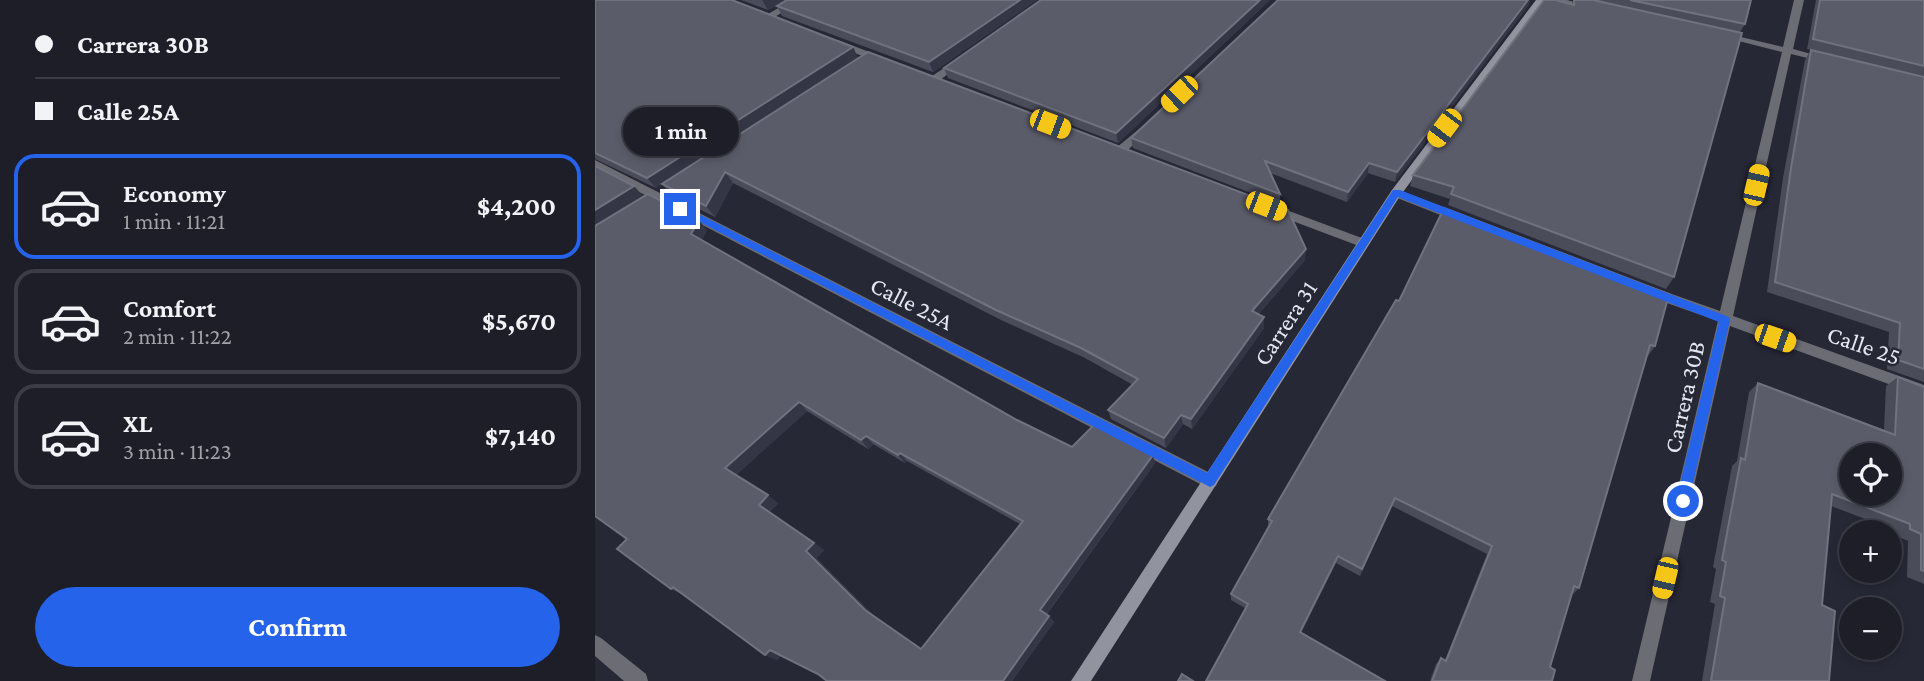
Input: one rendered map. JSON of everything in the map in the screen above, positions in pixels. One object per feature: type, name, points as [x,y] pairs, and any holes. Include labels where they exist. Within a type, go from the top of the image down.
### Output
[{"type":"street","points":[[781,22],[763,15],[799,0]]},
{"type":"street","name":"Carrera 31","points":[[1080,681],[1396,193],[1541,0]]},
{"type":"street","points":[[1554,0],[1593,8]]},
{"type":"street","name":"Carrera 30B","points":[[1641,681],[1800,0]]},
{"type":"street","points":[[1710,33],[1837,62]]},
{"type":"street","points":[[820,36],[896,65]]},
{"type":"street","points":[[860,63],[872,56]]},
{"type":"street","points":[[933,80],[968,56]]},
{"type":"street","points":[[921,75],[946,84]]},
{"type":"street","points":[[1120,151],[1150,122]]},
{"type":"street","points":[[1108,146],[1133,156]]},
{"type":"street","name":"Calle 25A","points":[[595,164],[1210,481]]},
{"type":"street","points":[[1396,193],[1472,222]]},
{"type":"street","points":[[1261,204],[1363,243]]},
{"type":"street","name":"Calle 25","points":[[1636,286],[1924,391]]},
{"type":"street","points":[[595,644],[639,681]]},
{"type":"building","points":[[595,0],[732,0],[853,47],[647,178],[595,153]]},
{"type":"building","points":[[787,0],[1020,0],[929,62],[777,6]]},
{"type":"building","points":[[1041,0],[1260,0],[1116,133],[944,68]]},
{"type":"building","points":[[1278,0],[1528,0],[1397,172],[1369,163],[1348,192],[1265,161],[1280,194],[1131,138]]},
{"type":"building","points":[[1544,0],[1574,5],[1574,0],[1593,0],[1742,33],[1674,277],[1451,194],[1454,187],[1413,175]]},
{"type":"building","points":[[1630,0],[1751,0],[1745,24]]},
{"type":"building","points":[[1820,0],[1924,0],[1924,66],[1813,39]]},
{"type":"building","points":[[1811,50],[1924,77],[1924,369],[1898,360],[1900,323],[1775,282]]},
{"type":"building","points":[[868,52],[1288,210],[1306,249],[1252,311],[1264,317],[1191,419],[1181,415],[1164,438],[1108,410],[1138,379],[1081,348],[996,310],[725,172],[706,206],[662,184]]},
{"type":"building","points":[[595,166],[634,186],[595,210]]},
{"type":"building","points":[[648,194],[699,220],[691,234],[1017,420],[1072,447],[1094,425],[1153,455],[1040,610],[1049,616],[1003,681],[827,681],[770,650],[765,655],[617,549],[627,539],[595,516],[595,226]],"holes":[[[799,402],[861,440],[866,436],[1023,521],[921,649],[865,610],[806,551],[814,543],[759,505],[768,495],[725,468]]]},
{"type":"building","points":[[1444,208],[1669,294],[1655,346],[1650,345],[1579,588],[1574,586],[1550,667],[1555,670],[1552,681],[1432,681],[1441,658],[1446,661],[1492,546],[1395,498],[1362,569],[1338,556],[1300,632],[1385,681],[1206,681],[1248,604],[1231,594],[1272,521],[1268,519],[1396,300],[1399,301]]},
{"type":"building","points":[[1898,377],[1924,387],[1924,571],[1921,570],[1921,534],[1910,529],[1910,524],[1902,520],[1863,506],[1902,506],[1902,443],[1839,443],[1839,497],[1832,494],[1822,605],[1835,611],[1829,681],[1711,681],[1725,598],[1720,596],[1726,562],[1722,560],[1741,458],[1745,460],[1758,383],[1895,435]]},
{"type":"building","points":[[1182,674],[1193,681],[1178,681]]},
{"type":"route","points":[[680,209],[1210,481],[1396,193],[1725,320],[1683,501]]}]
